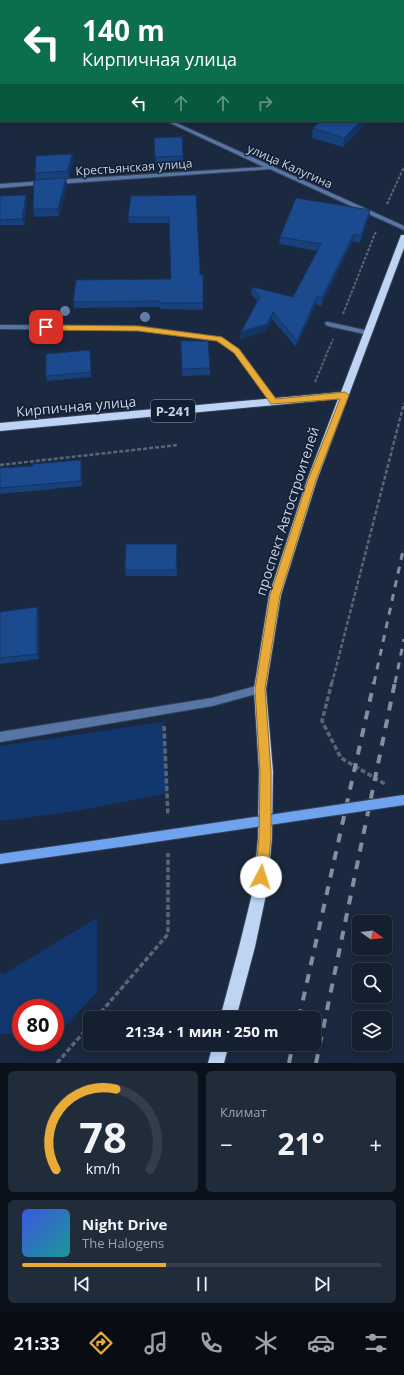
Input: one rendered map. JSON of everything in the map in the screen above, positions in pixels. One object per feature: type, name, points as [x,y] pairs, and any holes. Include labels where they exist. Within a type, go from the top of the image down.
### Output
[{"type":"highway","name":"проспект Автостроителей","points":[[230,1011],[260,890],[265,838],[266,772],[260,689],[275,595],[312,480],[369,333],[404,237]]},
{"type":"highway","name":"Кирпичная улица","points":[[0,427],[308,400],[345,395]]},
{"type":"highway","points":[[216,1063],[219,1051]]},
{"type":"main road","points":[[0,860],[404,800]]},
{"type":"street","name":"улица Калугина","points":[[170,122],[404,228]]},
{"type":"street","name":"Крестьянская улица","points":[[0,186],[269,168]]},
{"type":"street","points":[[328,324],[369,333]]},
{"type":"street","points":[[0,327],[138,328],[219,339],[237,351],[274,402]]},
{"type":"street","points":[[0,737],[212,702],[260,689]]},
{"type":"path","points":[[308,400],[404,166]]},
{"type":"path","points":[[388,786],[376,777],[341,758],[322,721],[404,403]]},
{"type":"path","points":[[0,465],[178,445]]},
{"type":"path","points":[[163,710],[168,817]]},
{"type":"path","points":[[102,1011],[168,934],[168,848]]},
{"type":"path","points":[[57,1063],[83,1033]]},
{"type":"shaded area","points":[[164,722],[168,793],[76,811],[0,821],[0,746]]},
{"type":"shaded area","points":[[97,918],[97,992],[64,1028],[64,999],[12,999],[12,1034],[0,1034],[0,973],[4,974]]},
{"type":"building","points":[[320,122],[360,122],[344,138],[313,128]]},
{"type":"building","points":[[182,137],[183,156],[155,157],[154,138]]},
{"type":"building","points":[[72,154],[68,171],[35,173],[36,156]]},
{"type":"building","points":[[66,178],[58,209],[33,209],[34,180]]},
{"type":"building","points":[[26,195],[22,219],[0,220],[0,196]]},
{"type":"building","points":[[196,195],[200,275],[203,275],[203,303],[160,303],[160,301],[73,302],[76,280],[171,279],[169,217],[128,217],[131,196]]},
{"type":"building","points":[[296,198],[370,210],[361,236],[354,234],[322,298],[317,297],[297,341],[273,312],[267,324],[241,332],[260,297],[252,287],[293,297],[321,244],[280,237]]},
{"type":"building","points":[[181,341],[208,341],[210,368],[182,369]]},
{"type":"building","points":[[90,350],[91,372],[46,376],[46,354]]},
{"type":"building","points":[[81,460],[81,481],[0,488],[0,468],[33,466],[33,464]]},
{"type":"building","points":[[126,544],[177,544],[176,570],[125,570]]},
{"type":"building","points":[[37,607],[37,654],[0,658],[0,612]]},
{"type":"railway","points":[[374,683],[404,546]]},
{"type":"railway","points":[[395,683],[404,639]]},
{"type":"railway","points":[[301,1011],[374,682]]},
{"type":"railway","points":[[316,1063],[395,682]]},
{"type":"railway","points":[[289,1063],[292,1051]]},
{"type":"route","points":[[46,327],[138,328],[219,339],[237,351],[274,402],[308,400],[345,395],[312,480],[275,595],[260,689],[266,772],[265,838],[261,877]]}]
